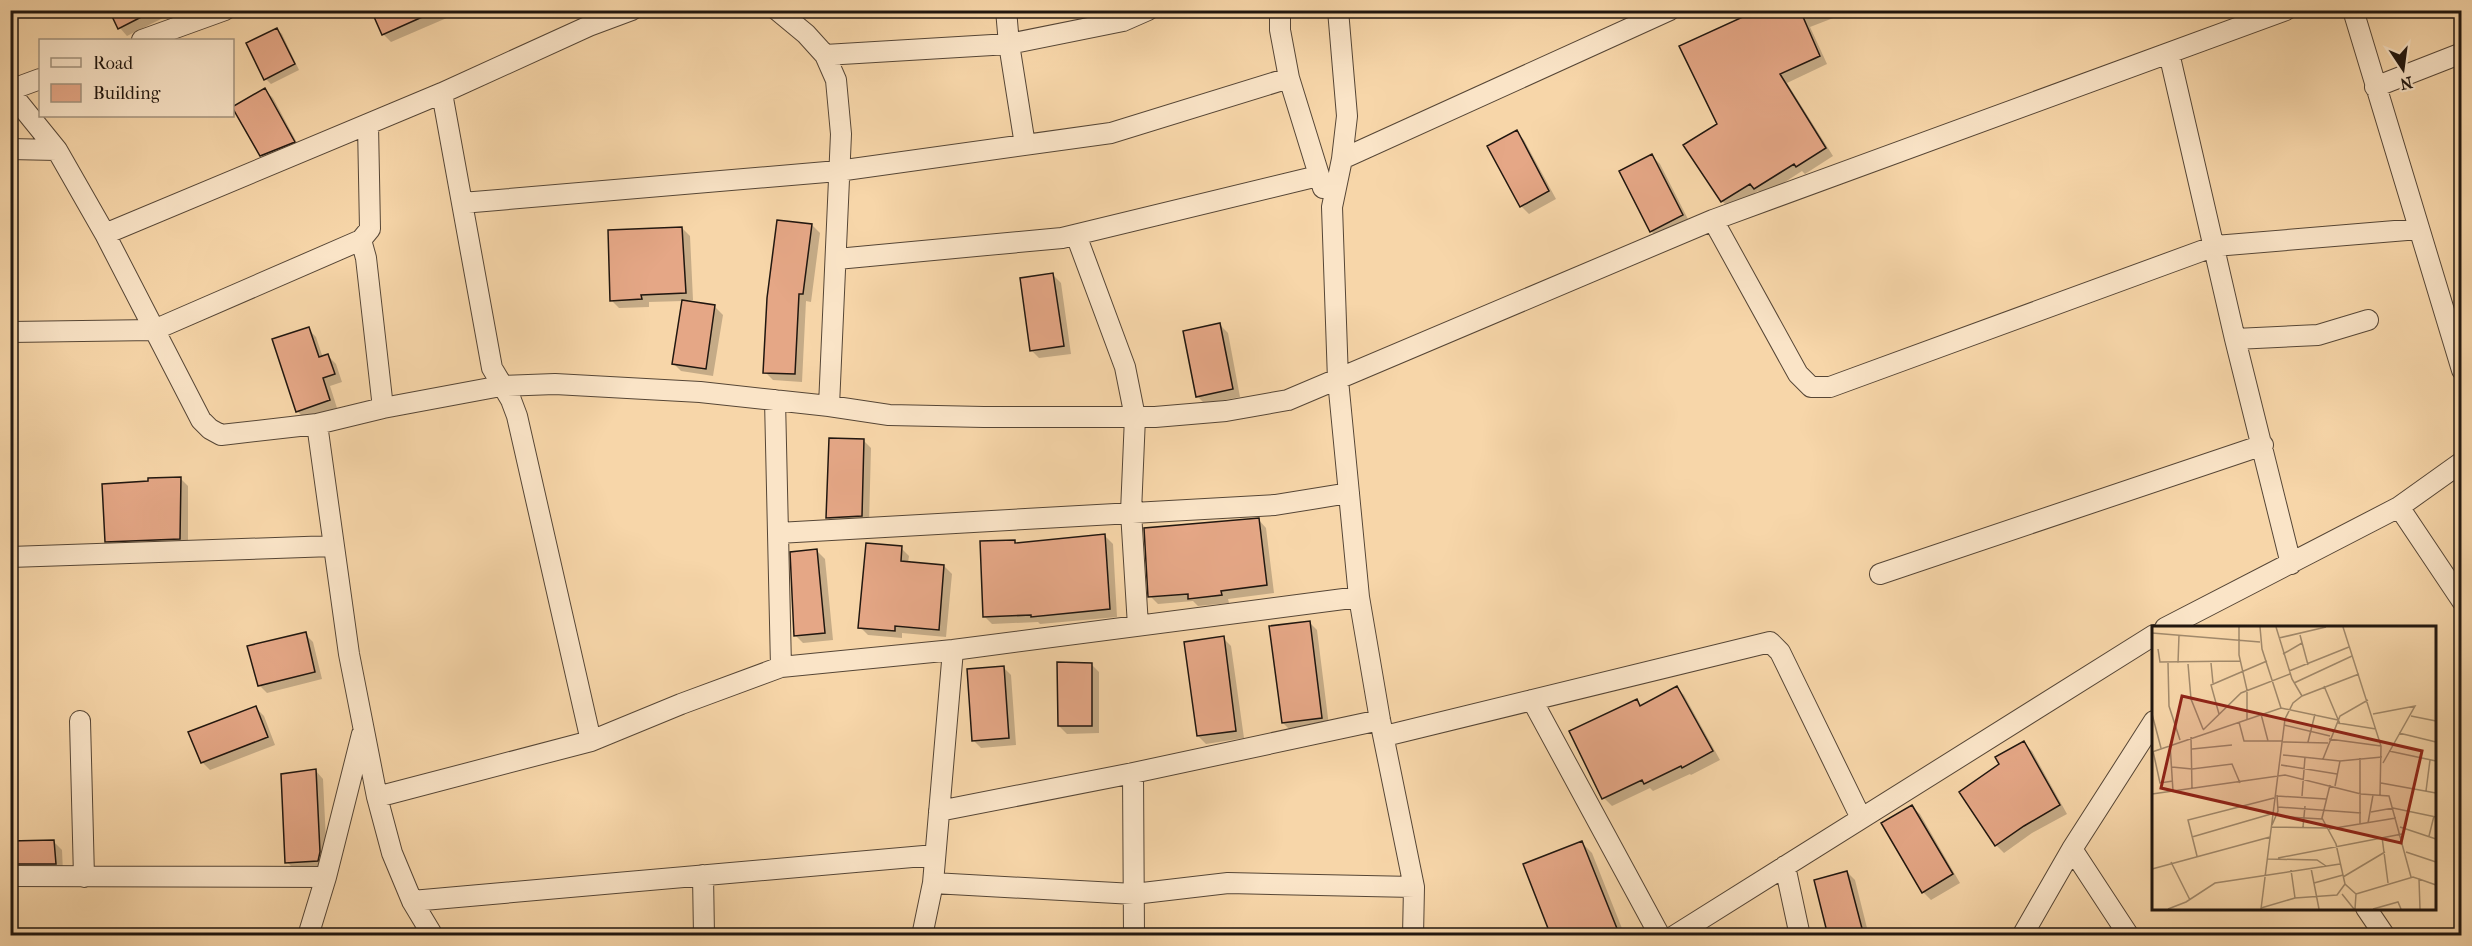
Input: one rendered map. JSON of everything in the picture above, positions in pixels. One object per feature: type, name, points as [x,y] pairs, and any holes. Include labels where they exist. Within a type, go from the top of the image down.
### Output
[{"type":"street","points":[[144,39],[203,14],[225,10]]},
{"type":"street","points":[[105,234],[368,125],[589,26],[632,10]]},
{"type":"street","points":[[777,10],[806,34],[825,56],[836,80],[841,134],[829,406]]},
{"type":"street","points":[[1006,10],[1025,145]]},
{"type":"street","points":[[825,56],[1009,44],[1123,21],[1148,10]]},
{"type":"street","points":[[1280,10],[1280,30],[1289,78],[1318,176],[1332,207]]},
{"type":"street","points":[[1338,10],[1347,116],[1342,159],[1332,207],[1338,381],[1359,597],[1382,728],[1414,887],[1413,936]]},
{"type":"street","points":[[1342,159],[1670,10]]},
{"type":"street","points":[[39,79],[10,91],[57,150],[105,234],[192,405],[210,429],[221,435],[317,424],[383,408],[501,386],[555,384],[700,392],[829,406],[889,416],[1135,417],[1226,411],[1288,400],[1338,381],[1713,220],[2286,10]]},
{"type":"street","points":[[2353,10],[2462,370]]},
{"type":"street","points":[[2169,53],[2235,339],[2291,564]]},
{"type":"street","points":[[2375,87],[2462,53]]},
{"type":"street","points":[[462,203],[838,171],[1111,133],[1289,78]]},
{"type":"street","points":[[442,93],[492,368],[511,400],[517,416],[591,741]]},
{"type":"street","points":[[10,332],[154,330],[361,240],[370,230],[368,125]]},
{"type":"street","points":[[10,148],[57,150]]},
{"type":"street","points":[[837,259],[1062,238],[1318,176]]},
{"type":"street","points":[[1713,220],[1798,374],[1811,387],[1830,387],[1858,378],[2215,246],[2419,229]]},
{"type":"street","points":[[1076,235],[1125,367],[1135,417],[1131,512],[1138,626]]},
{"type":"street","points":[[361,240],[366,258],[383,408]]},
{"type":"street","points":[[2235,339],[2318,335],[2368,320]]},
{"type":"street","points":[[775,400],[781,668]]},
{"type":"street","points":[[317,424],[349,654],[377,796],[392,853],[412,901],[433,936]]},
{"type":"street","points":[[1880,574],[2263,445]]},
{"type":"street","points":[[2171,626],[2399,507],[2462,462]]},
{"type":"street","points":[[778,533],[1275,505],[1349,493]]},
{"type":"street","points":[[2399,507],[2462,602]]},
{"type":"street","points":[[10,557],[333,546]]},
{"type":"street","points":[[377,796],[591,741],[681,704],[781,668],[953,650],[1359,597]]},
{"type":"street","points":[[1674,936],[2152,637]]},
{"type":"street","points":[[939,811],[1532,700],[1770,642],[1780,652],[1861,818]]},
{"type":"street","points":[[922,936],[933,883],[953,650]]},
{"type":"street","points":[[1532,700],[1660,936]]},
{"type":"street","points":[[80,721],[84,877]]},
{"type":"street","points":[[2022,936],[2072,849],[2152,724]]},
{"type":"street","points":[[308,936],[326,877],[364,728]]},
{"type":"street","points":[[1133,773],[1134,936]]},
{"type":"street","points":[[2072,849],[2128,936]]},
{"type":"street","points":[[412,901],[935,855]]},
{"type":"street","points":[[1785,866],[1800,936]]},
{"type":"street","points":[[703,875],[704,936]]},
{"type":"street","points":[[10,876],[326,877]]},
{"type":"street","points":[[933,883],[1134,894],[1228,883],[1414,887]]},
{"type":"street","points":[[2367,910],[2385,936]]},
{"type":"building","points":[[109,10],[155,10],[118,29]]},
{"type":"building","points":[[371,10],[438,10],[382,35]]},
{"type":"building","points":[[1758,10],[1800,10],[1820,56],[1780,74],[1826,148],[1796,167],[1794,164],[1754,189],[1750,184],[1721,202],[1683,145],[1717,124],[1679,46]]},
{"type":"building","points":[[277,28],[295,64],[264,80],[246,43]]},
{"type":"building","points":[[265,88],[295,142],[260,156],[234,110],[234,106]]},
{"type":"building","points":[[1517,130],[1549,191],[1520,207],[1487,146]]},
{"type":"building","points":[[1652,154],[1683,215],[1650,232],[1619,171]]},
{"type":"building","points":[[777,220],[812,224],[803,294],[799,294],[795,374],[763,373],[767,298]]},
{"type":"building","points":[[682,227],[686,293],[641,295],[642,299],[610,301],[608,230]]},
{"type":"building","points":[[1053,273],[1064,346],[1030,351],[1020,278]]},
{"type":"building","points":[[682,300],[715,305],[706,369],[672,364]]},
{"type":"building","points":[[1220,323],[1233,389],[1196,397],[1183,331]]},
{"type":"building","points":[[309,327],[319,357],[328,354],[335,374],[323,378],[330,400],[296,412],[272,339]]},
{"type":"building","points":[[829,438],[864,439],[862,516],[826,518]]},
{"type":"building","points":[[181,477],[180,539],[105,542],[102,484],[148,481],[148,478]]},
{"type":"building","points":[[1259,518],[1267,585],[1221,591],[1222,595],[1188,599],[1188,594],[1148,597],[1144,528]]},
{"type":"building","points":[[1105,534],[1110,609],[1031,617],[1031,615],[983,617],[980,541],[1015,540],[1015,543]]},
{"type":"building","points":[[866,543],[902,546],[901,561],[944,565],[939,630],[895,626],[895,631],[858,628]]},
{"type":"building","points":[[817,549],[825,633],[794,636],[790,552]]},
{"type":"building","points":[[1310,621],[1322,718],[1282,723],[1269,626]]},
{"type":"building","points":[[306,632],[315,672],[258,686],[247,646]]},
{"type":"building","points":[[1224,636],[1236,731],[1197,736],[1184,642]]},
{"type":"building","points":[[1057,662],[1092,663],[1092,726],[1058,726]]},
{"type":"building","points":[[1004,666],[1009,738],[972,741],[967,669]]},
{"type":"building","points":[[1677,686],[1713,751],[1682,768],[1681,766],[1644,784],[1642,780],[1602,799],[1569,731],[1637,699],[1640,706]]},
{"type":"building","points":[[256,706],[268,737],[201,763],[188,732]]},
{"type":"building","points":[[2024,741],[2060,805],[1995,846],[1959,792],[1999,764],[1995,757]]},
{"type":"building","points":[[316,769],[320,852],[318,861],[285,863],[281,774]]},
{"type":"building","points":[[1912,805],[1953,874],[1922,893],[1881,823]]},
{"type":"building","points":[[54,840],[56,864],[10,864],[10,841]]},
{"type":"building","points":[[1582,841],[1620,936],[1551,936],[1523,864]]},
{"type":"building","points":[[1847,871],[1864,936],[1828,936],[1814,880]]}]
